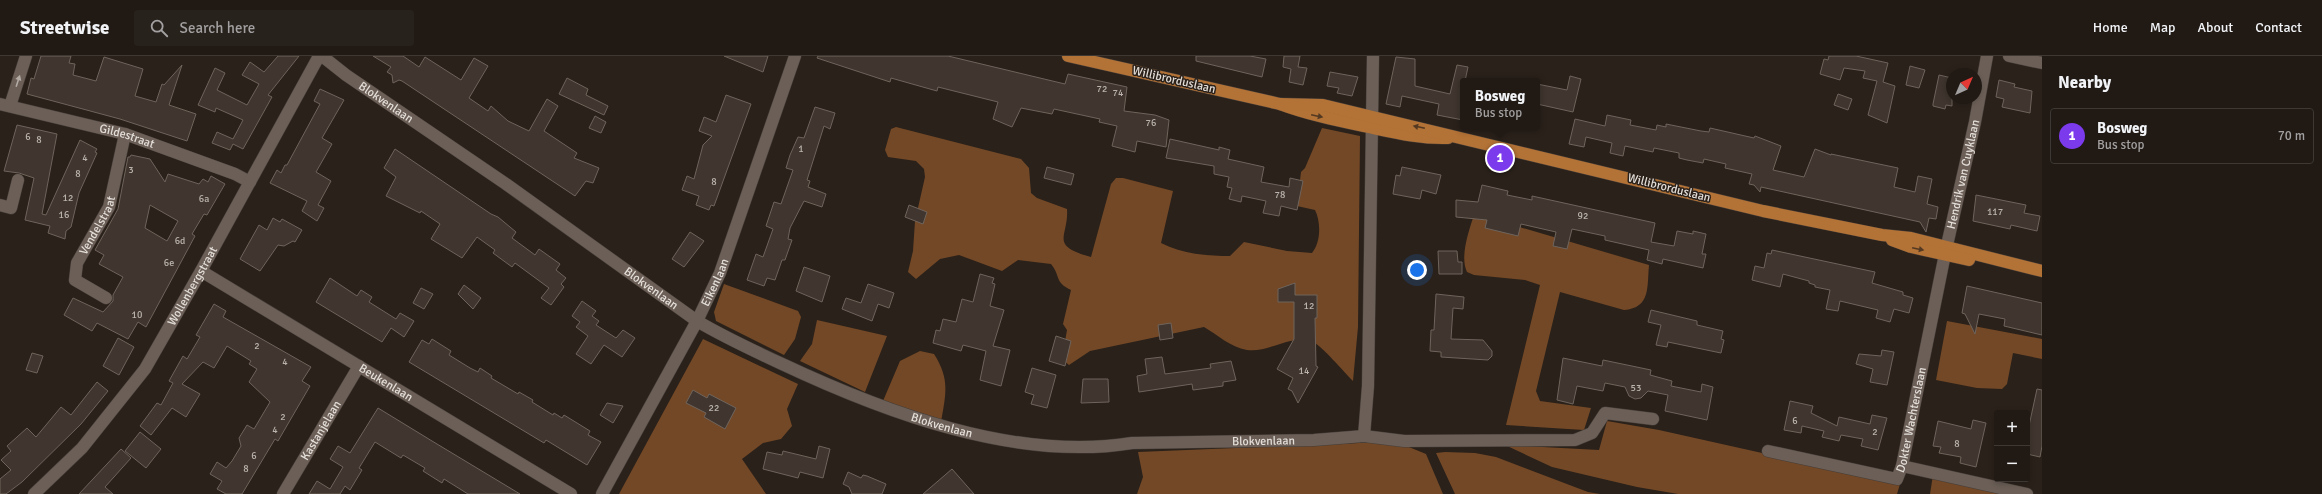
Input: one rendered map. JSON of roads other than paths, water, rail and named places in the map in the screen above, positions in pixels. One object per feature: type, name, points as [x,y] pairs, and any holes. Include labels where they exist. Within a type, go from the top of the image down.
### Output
[{"type":"main road","name":"Willibrorduslaan","points":[[1068,56],[1280,104],[1323,105],[1371,122],[1457,137],[1763,211],[1882,235],[1911,238],[1946,250],[2042,270]]},
{"type":"street","points":[[5,105],[26,56]]},
{"type":"street","name":"Wollenbergstraat","points":[[34,494],[82,448],[141,375],[201,271],[318,56]]},
{"type":"street","name":"Blokvenlaan","points":[[322,56],[346,75],[506,184],[697,321],[717,333],[811,378],[918,420],[992,437],[1052,447],[1109,447],[1132,443],[1314,440],[1364,436],[1404,441],[1575,440],[1592,433],[1605,413],[1653,419]]},
{"type":"street","name":"Eikenlaan","points":[[602,494],[697,321],[720,274],[795,56]]},
{"type":"street","points":[[1364,436],[1368,386],[1373,56]]},
{"type":"street","name":"Hendrik van Cuyklaan","points":[[1946,250],[1975,122],[1987,56]]},
{"type":"street","points":[[2009,56],[2042,63]]},
{"type":"street","name":"Gildestraat","points":[[5,105],[125,134],[235,174],[250,182]]},
{"type":"street","name":"Vendelstraat","points":[[106,298],[75,280],[76,269],[77,263],[109,207],[125,134]]},
{"type":"street","points":[[0,205],[11,208],[18,180]]},
{"type":"street","name":"Dokter Wachterslaan","points":[[1768,451],[1897,479],[1902,466],[1946,250]]},
{"type":"street","name":"Beukenlaan","points":[[201,271],[571,494]]},
{"type":"street","name":"Kastanjelaan","points":[[283,494],[358,366]]},
{"type":"street","points":[[1902,466],[2027,494]]},
{"type":"place","name":"Bosweg","points":[[1500,158]]}]
